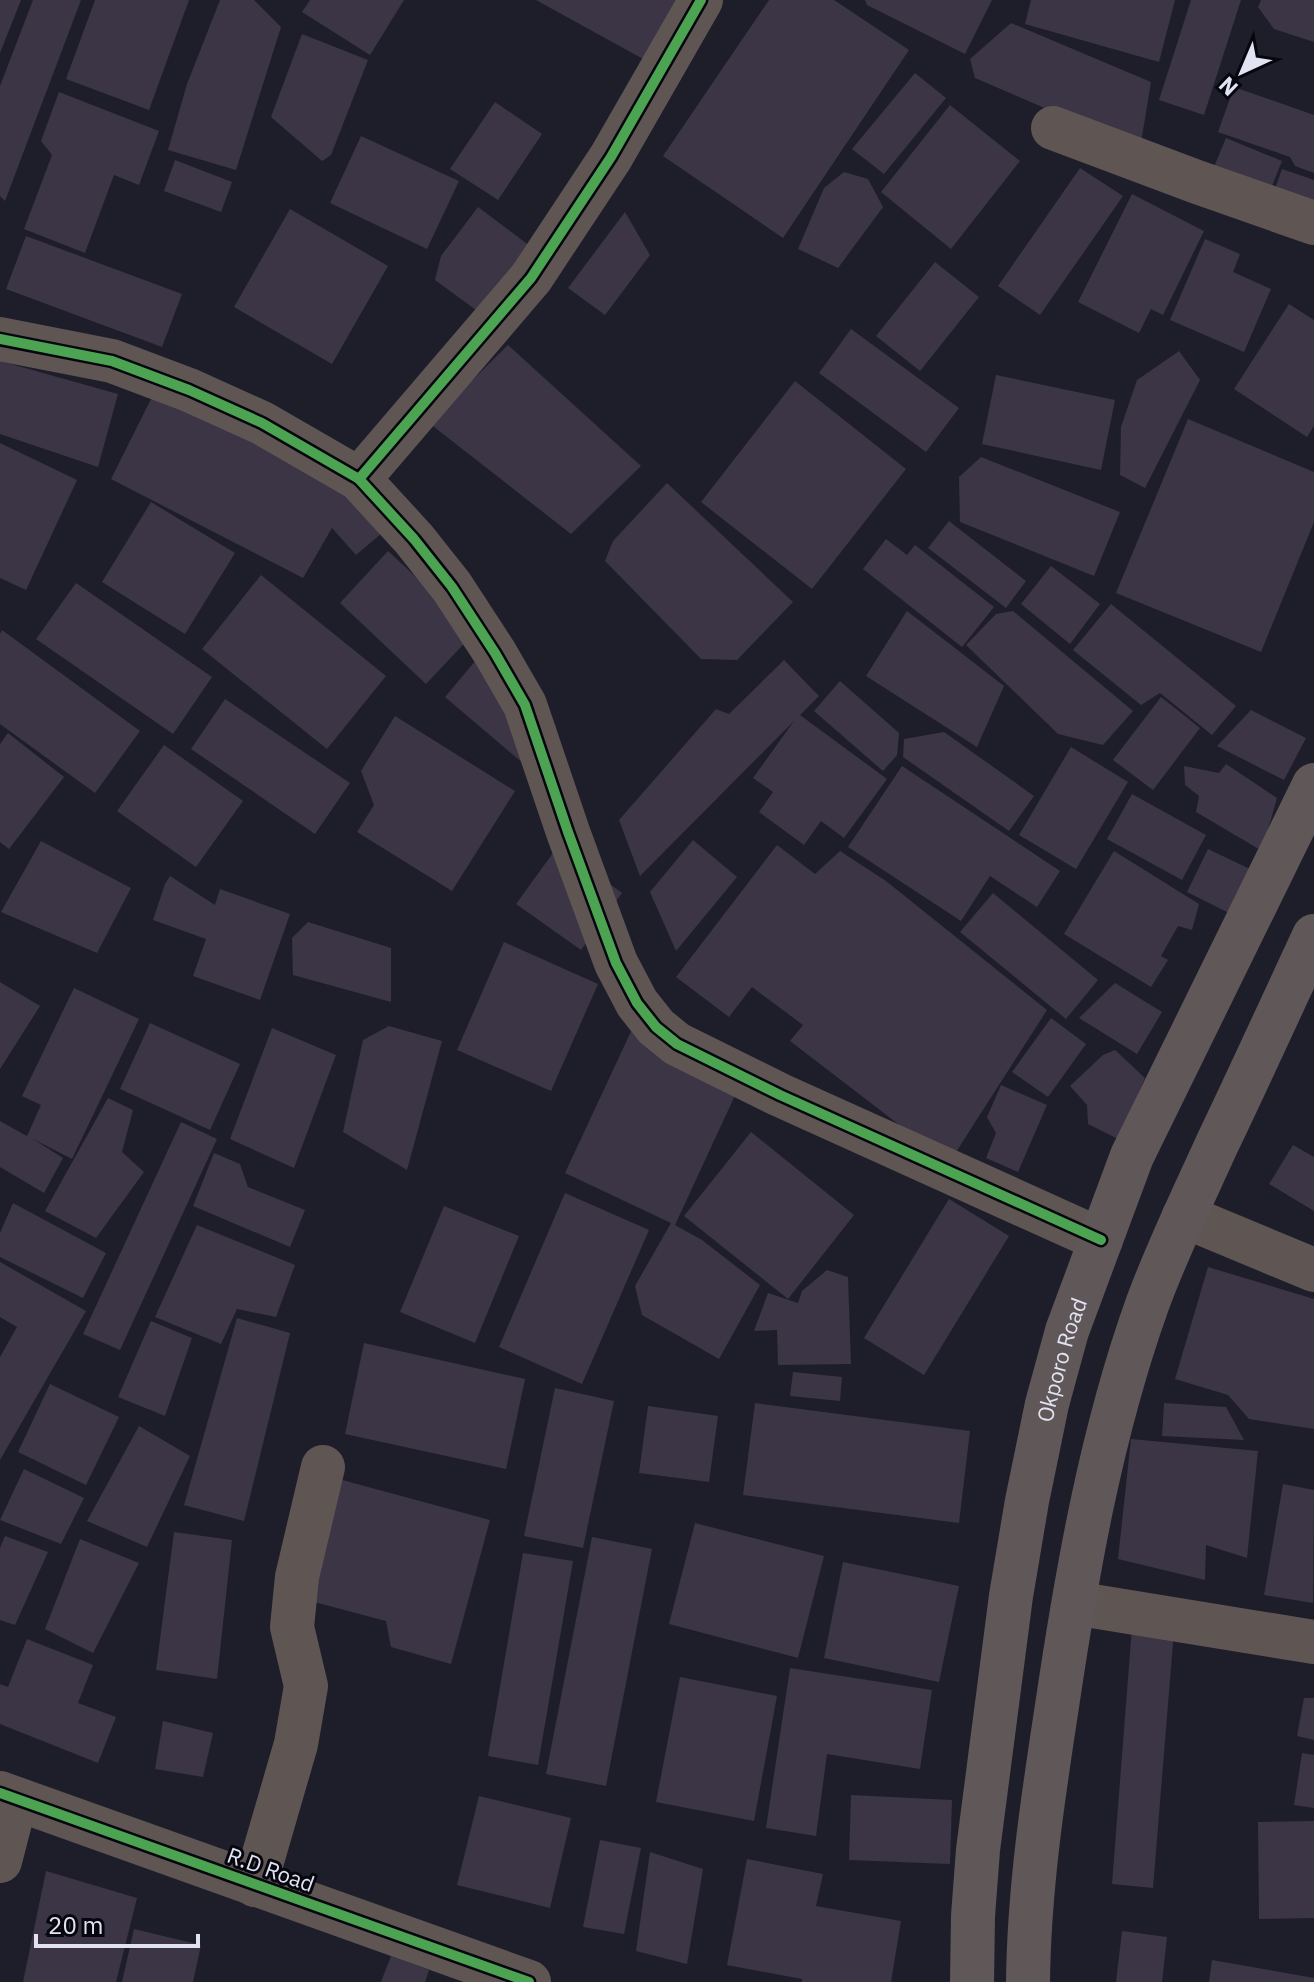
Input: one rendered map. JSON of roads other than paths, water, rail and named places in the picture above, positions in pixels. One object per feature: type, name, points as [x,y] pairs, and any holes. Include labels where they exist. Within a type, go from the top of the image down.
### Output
[{"type":"main road","name":"Okporo Road","points":[[972,1982],[978,1850],[1011,1596],[1047,1404],[1067,1331],[1132,1156],[1310,804]]},
{"type":"main road","points":[[1028,1982],[1039,1826],[1074,1603],[1099,1472],[1130,1357],[1148,1303],[1184,1216],[1314,936]]},
{"type":"street","points":[[359,479],[531,278],[611,157],[701,0]]},
{"type":"street","points":[[1053,128],[1314,223]]},
{"type":"street","points":[[0,339],[112,361],[189,390],[262,423],[359,479],[414,539],[452,587],[525,705],[616,963],[637,1003],[656,1027],[677,1044],[780,1095],[1101,1240]]},
{"type":"street","points":[[1184,1216],[1314,1270]]},
{"type":"street","points":[[255,1885],[296,1744],[306,1686],[292,1627],[297,1577],[323,1467]]},
{"type":"street","points":[[1074,1603],[1314,1642]]},
{"type":"street","points":[[0,1861],[8,1796]]},
{"type":"street","name":"R.D Road","points":[[8,1796],[529,1982]]}]
